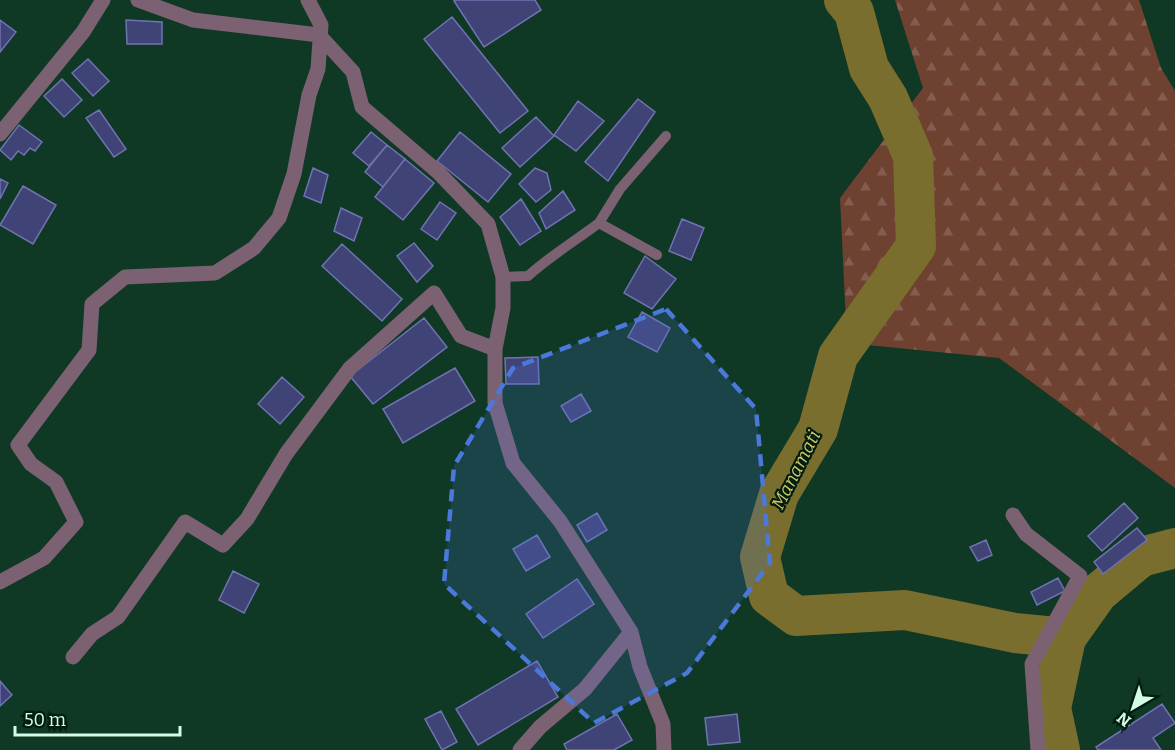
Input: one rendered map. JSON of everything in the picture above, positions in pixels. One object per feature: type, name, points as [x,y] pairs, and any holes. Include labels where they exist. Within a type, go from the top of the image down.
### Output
[{"type":"street","points":[[0,134],[82,32],[104,0]]},
{"type":"street","points":[[138,0],[193,20],[319,35],[353,72],[362,107],[438,172],[488,225],[503,277],[503,308],[495,349],[495,403],[513,463],[560,521],[631,632],[640,666],[663,724],[664,750]]},
{"type":"street","points":[[0,582],[44,558],[76,522],[56,482],[31,464],[18,445],[88,350],[92,304],[125,278],[215,273],[254,249],[279,218],[294,174],[309,95],[318,69],[321,25],[308,0]]},
{"type":"street","points":[[73,657],[92,634],[118,617],[165,554],[185,522],[223,545],[246,519],[286,454],[350,368],[435,293],[461,336],[495,349]]},
{"type":"street","points":[[1014,515],[1026,534],[1080,576],[1032,664],[1038,750]]},
{"type":"street","points":[[520,750],[540,727],[585,689],[631,632]]},
{"type":"lane","points":[[503,277],[528,276],[547,258],[599,223],[620,189],[666,136]]},
{"type":"lane","points":[[599,223],[657,255]]},
{"type":"highlighted area","points":[[666,309],[756,409],[770,563],[687,673],[594,723],[444,584],[454,466],[513,368]]},
{"type":"green space","points":[[895,0],[1139,0],[1161,68],[1175,91],[1175,488],[999,358],[847,343],[840,198],[923,88]]},
{"type":"building","points":[[535,0],[541,10],[484,47],[454,1]]},
{"type":"building","points":[[452,17],[528,111],[500,133],[424,39]]},
{"type":"building","points":[[0,20],[16,32],[0,52]]},
{"type":"building","points":[[126,20],[162,22],[162,44],[127,44]]},
{"type":"building","points":[[88,59],[109,81],[93,96],[72,73]]},
{"type":"building","points":[[62,79],[82,100],[64,117],[44,96]]},
{"type":"building","points":[[638,99],[655,112],[608,181],[585,162]]},
{"type":"building","points":[[578,101],[604,121],[576,151],[554,135]]},
{"type":"building","points":[[99,110],[126,149],[114,157],[86,118]]},
{"type":"building","points":[[536,117],[554,136],[520,167],[502,148]]},
{"type":"building","points":[[19,125],[42,142],[35,151],[30,148],[24,155],[18,151],[11,160],[0,150]]},
{"type":"building","points":[[371,132],[387,145],[369,166],[353,153]]},
{"type":"building","points":[[460,132],[511,174],[488,202],[437,161]]},
{"type":"building","points":[[387,145],[405,159],[383,187],[365,172]]},
{"type":"building","points":[[405,159],[434,183],[403,220],[375,197]]},
{"type":"building","points":[[313,168],[328,175],[321,203],[304,196]]},
{"type":"building","points":[[535,168],[547,173],[551,190],[536,202],[519,184]]},
{"type":"building","points":[[0,179],[8,183],[0,199]]},
{"type":"building","points":[[23,186],[56,205],[33,244],[0,225]]},
{"type":"building","points":[[563,191],[575,210],[546,229],[539,213]]},
{"type":"building","points":[[521,199],[541,231],[520,245],[500,217]]},
{"type":"building","points":[[440,202],[456,213],[437,240],[421,229]]},
{"type":"building","points":[[341,208],[362,218],[354,241],[334,231]]},
{"type":"building","points":[[682,219],[704,228],[691,260],[669,251]]},
{"type":"building","points":[[414,243],[433,266],[417,282],[397,256]]},
{"type":"building","points":[[342,244],[402,299],[382,321],[322,266]]},
{"type":"building","points":[[645,256],[676,279],[652,309],[624,293]]},
{"type":"building","points":[[642,312],[670,328],[657,352],[628,337]]},
{"type":"building","points":[[424,318],[447,347],[373,404],[350,376]]},
{"type":"building","points":[[538,357],[539,384],[506,384],[505,358]]},
{"type":"building","points":[[455,368],[475,401],[403,443],[383,409]]},
{"type":"building","points":[[282,377],[304,397],[280,424],[258,404]]},
{"type":"building","points":[[581,394],[591,411],[571,422],[561,406]]},
{"type":"building","points":[[1124,503],[1138,518],[1102,551],[1088,536]]},
{"type":"building","points":[[597,513],[607,530],[587,542],[577,525]]},
{"type":"building","points":[[1137,528],[1147,540],[1103,574],[1094,562]]},
{"type":"building","points":[[537,535],[550,557],[526,571],[513,549]]},
{"type":"building","points":[[986,540],[992,555],[978,561],[970,547]]},
{"type":"building","points":[[233,571],[259,584],[244,613],[219,600]]},
{"type":"building","points":[[1058,578],[1065,591],[1037,605],[1031,592]]},
{"type":"building","points":[[577,579],[594,604],[543,638],[526,614]]},
{"type":"building","points":[[537,661],[558,697],[478,745],[456,709]]},
{"type":"building","points":[[0,681],[12,695],[0,706]]},
{"type":"building","points":[[1162,704],[1175,723],[1153,738],[1161,750],[1098,750],[1096,747]]},
{"type":"building","points":[[441,711],[457,742],[442,750],[425,719]]},
{"type":"building","points":[[617,714],[632,740],[614,750],[567,750],[564,744]]},
{"type":"building","points":[[737,714],[740,742],[708,745],[705,718]]},
{"type":"waterway","name":"Manamati","points":[[844,0],[854,12],[869,68],[888,98],[913,156],[916,246],[838,356],[818,429],[779,494],[760,557],[769,596],[796,616],[905,610],[1015,633],[1066,638],[1051,708],[1060,750]]},
{"type":"waterway","points":[[1066,638],[1098,593],[1141,557],[1175,548]]}]
